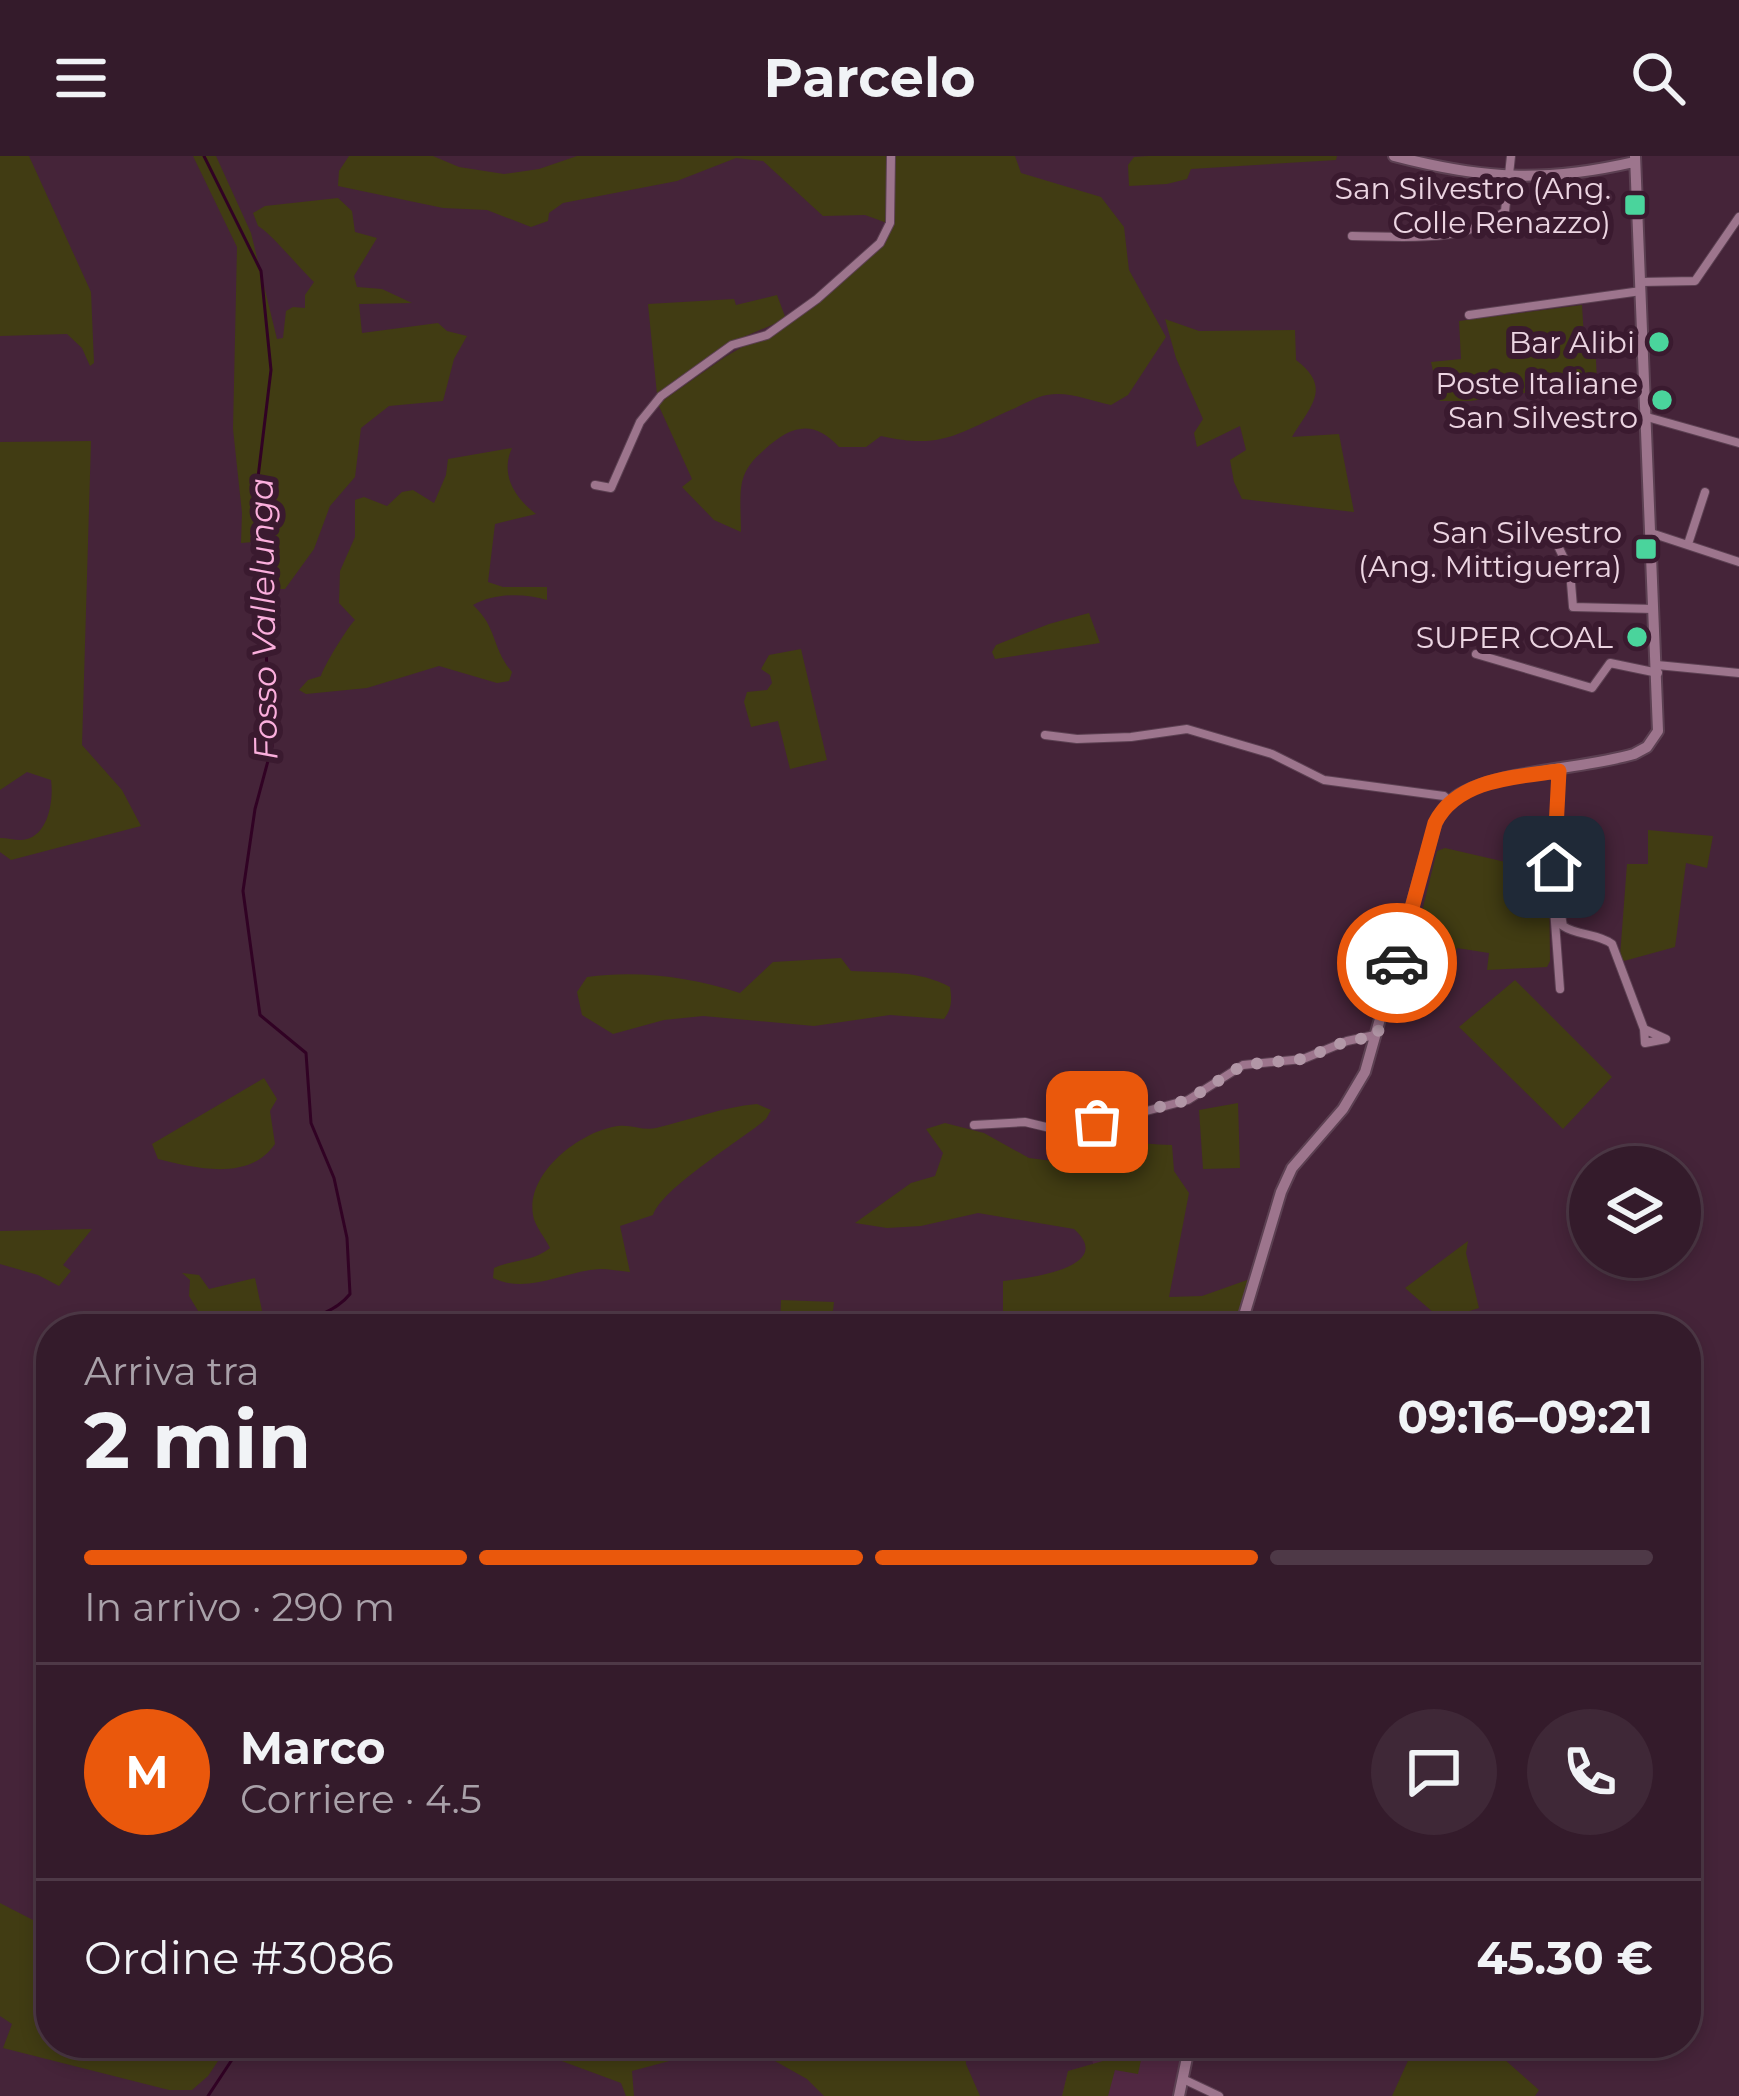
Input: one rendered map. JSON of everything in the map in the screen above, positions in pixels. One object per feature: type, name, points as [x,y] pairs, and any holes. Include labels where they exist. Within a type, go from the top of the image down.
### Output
[{"type":"street","points":[[595,485],[611,488],[640,422],[661,396],[732,345],[767,335],[817,299],[880,243],[890,223],[891,156]]},
{"type":"street","points":[[1245,1314],[1287,1180],[1305,1149],[1359,1085],[1377,1036],[1432,831],[1450,801],[1494,782],[1627,757],[1647,747],[1660,723],[1634,159],[1509,178],[1394,156]]},
{"type":"street","points":[[1352,236],[1441,236],[1497,218],[1505,211],[1511,156]]},
{"type":"street","points":[[1468,316],[1696,281],[1739,217]]},
{"type":"street","points":[[1647,417],[1739,443]]},
{"type":"street","points":[[1688,544],[1705,492]]},
{"type":"street","points":[[1649,533],[1739,562]]},
{"type":"street","points":[[1562,534],[1559,548],[1570,571],[1573,607],[1654,609]]},
{"type":"street","points":[[1477,654],[1592,688],[1610,663],[1739,673]]},
{"type":"street","points":[[1045,735],[1117,738],[1187,729],[1272,754],[1324,780],[1444,796],[1450,801]]},
{"type":"street","points":[[1559,771],[1553,936],[1560,989]]},
{"type":"street","points":[[1553,876],[1564,926],[1612,944],[1644,1029]]},
{"type":"street","points":[[974,1125],[1025,1122],[1067,1132],[1188,1100],[1243,1065],[1303,1059],[1347,1041],[1377,1036]]},
{"type":"street","points":[[1179,2096],[1187,2058]]},
{"type":"street","points":[[1183,2079],[1220,2096]]},
{"type":"shaded area","points":[[0,156],[29,156],[91,292],[94,363],[90,366],[82,348],[67,334],[0,336]]},
{"type":"shaded area","points":[[193,156],[216,156],[251,233],[277,339],[283,338],[286,311],[305,308],[305,295],[314,282],[258,226],[253,213],[265,206],[338,198],[352,211],[355,232],[377,238],[354,276],[357,287],[382,289],[412,303],[359,304],[362,333],[438,323],[447,331],[467,336],[454,359],[443,401],[389,406],[361,428],[355,477],[330,506],[314,549],[285,589],[270,582],[278,540],[241,543],[233,429],[237,247]]},
{"type":"shaded area","points":[[349,156],[433,156],[459,167],[504,174],[577,156],[887,156],[887,223],[865,215],[823,216],[763,161],[736,158],[677,181],[563,203],[549,213],[548,221],[531,227],[487,210],[443,208],[338,186],[339,171]]},
{"type":"shaded area","points":[[895,156],[1015,156],[1021,173],[1101,197],[1124,227],[1129,270],[1166,337],[1128,395],[1111,405],[1071,395],[1047,395],[950,437],[920,441],[881,436],[866,447],[839,447],[811,429],[792,431],[764,450],[746,472],[741,532],[714,520],[682,487],[692,479],[658,404],[725,357],[766,340],[882,246],[892,223]]},
{"type":"shaded area","points":[[1337,156],[1336,160],[1191,169],[1187,179],[1129,186],[1128,165],[1134,157]]},
{"type":"shaded area","points":[[777,295],[786,319],[727,344],[657,394],[648,304],[734,299],[736,305]]},
{"type":"shaded area","points":[[1582,305],[1584,338],[1595,339],[1597,382],[1471,401],[1440,401],[1431,362],[1461,359],[1459,321]]},
{"type":"shaded area","points":[[1165,319],[1199,331],[1295,330],[1296,360],[1314,379],[1316,388],[1292,437],[1339,434],[1354,512],[1242,499],[1230,460],[1246,450],[1240,426],[1197,447],[1194,433],[1203,419]]},
{"type":"shaded area","points":[[91,441],[82,745],[122,790],[141,826],[11,860],[0,852],[0,838],[21,840],[38,833],[47,818],[52,789],[51,780],[27,772],[0,790],[0,442]]},
{"type":"shaded area","points":[[512,448],[511,484],[536,514],[495,524],[488,582],[503,587],[547,587],[547,600],[509,595],[473,605],[512,672],[509,681],[497,683],[439,666],[367,688],[306,694],[299,690],[308,680],[321,676],[355,620],[339,603],[340,571],[355,537],[355,500],[364,497],[387,506],[402,492],[413,490],[434,503],[448,459]]},
{"type":"shaded area","points":[[1089,613],[1100,643],[995,659],[996,645]]},
{"type":"shaded area","points":[[801,649],[827,760],[790,769],[778,721],[751,727],[744,702],[747,692],[767,690],[772,683],[761,669],[769,655]]},
{"type":"shaded area","points":[[1648,830],[1713,836],[1707,868],[1686,863],[1675,947],[1624,961],[1620,956],[1627,864],[1648,864]]},
{"type":"shaded area","points":[[1445,848],[1549,872],[1547,967],[1487,970],[1489,953],[1457,948],[1454,960],[1412,948],[1403,951],[1414,911],[1422,911],[1437,851]]},
{"type":"shaded area","points":[[841,958],[851,971],[914,975],[950,987],[947,1015],[944,1019],[890,1015],[814,1026],[703,1016],[664,1020],[613,1034],[582,1015],[577,992],[587,977],[626,974],[683,979],[740,993],[773,962]]},
{"type":"shaded area","points":[[1515,980],[1612,1077],[1563,1129],[1459,1027]]},
{"type":"shaded area","points":[[264,1078],[277,1099],[270,1111],[275,1144],[264,1156],[251,1164],[221,1169],[158,1159],[152,1144]]},
{"type":"shaded area","points":[[1238,1103],[1240,1168],[1203,1169],[1199,1110]]},
{"type":"shaded area","points":[[757,1104],[771,1110],[766,1119],[686,1178],[653,1215],[620,1226],[630,1272],[600,1269],[519,1284],[493,1278],[494,1268],[550,1248],[534,1219],[533,1199],[547,1169],[573,1145],[603,1129],[656,1128]]},
{"type":"shaded area","points":[[945,1123],[984,1133],[1029,1158],[1061,1162],[1099,1144],[1172,1145],[1174,1171],[1189,1193],[1169,1297],[1202,1296],[1250,1279],[1239,1314],[1003,1314],[1003,1281],[1063,1269],[1084,1253],[1084,1242],[1074,1229],[978,1213],[921,1226],[855,1223],[911,1183],[935,1176],[943,1153],[926,1129]]},
{"type":"shaded area","points":[[92,1229],[63,1265],[71,1271],[59,1286],[0,1264],[0,1231]]},
{"type":"shaded area","points":[[1468,1241],[1466,1253],[1479,1308],[1435,1314],[1405,1288]]},
{"type":"shaded area","points":[[182,1273],[199,1275],[209,1289],[255,1278],[263,1314],[200,1314],[189,1296],[190,1280]]},
{"type":"shaded area","points":[[781,1300],[834,1302],[833,1314],[781,1314]]},
{"type":"shaded area","points":[[0,1903],[33,1920],[36,1912],[36,2056],[3,2048],[12,2024],[0,2016]]},
{"type":"shaded area","points":[[43,2058],[220,2058],[192,2090],[169,2090]]},
{"type":"shaded area","points":[[554,2058],[680,2058],[632,2071],[634,2096],[626,2096],[621,2083]]},
{"type":"shaded area","points":[[772,2058],[966,2058],[980,2096],[824,2096],[807,2079]]},
{"type":"shaded area","points":[[1092,2058],[1184,2058],[1175,2096],[1062,2096],[1068,2071],[1093,2064]]},
{"type":"shaded area","points":[[1114,2058],[1141,2060],[1138,2074],[1115,2070],[1108,2096],[1062,2096],[1068,2071]]},
{"type":"shaded area","points":[[1409,2058],[1503,2058],[1539,2090],[1535,2096],[1392,2096]]},
{"type":"waterway","name":"Fosso Vallelunga","points":[[204,156],[261,271],[271,370],[256,494],[272,746],[255,809],[243,891],[260,1015],[306,1053],[311,1123],[334,1178],[347,1238],[350,1294],[323,1314]]},
{"type":"waterway","name":"Fosso Vallelunga","points":[[208,2096],[233,2058]]},
{"type":"way so far","points":[[1097,1122],[1196,1097],[1243,1065],[1303,1059],[1347,1041],[1377,1036],[1397,963]]},
{"type":"place","name":"San Silvestro (Ang. Colle Renazzo)","points":[[1635,205]]},
{"type":"place","name":"Bar Alibi","points":[[1659,342]]},
{"type":"place","name":"Poste Italiane San Silvestro","points":[[1662,400]]},
{"type":"place","name":"San Silvestro (Ang. Mittiguerra)","points":[[1646,549]]},
{"type":"place","name":"SUPER COAL","points":[[1637,637]]},
{"type":"route","points":[[1397,963],[1435,823],[1459,794],[1494,782],[1559,771],[1554,867]]}]
